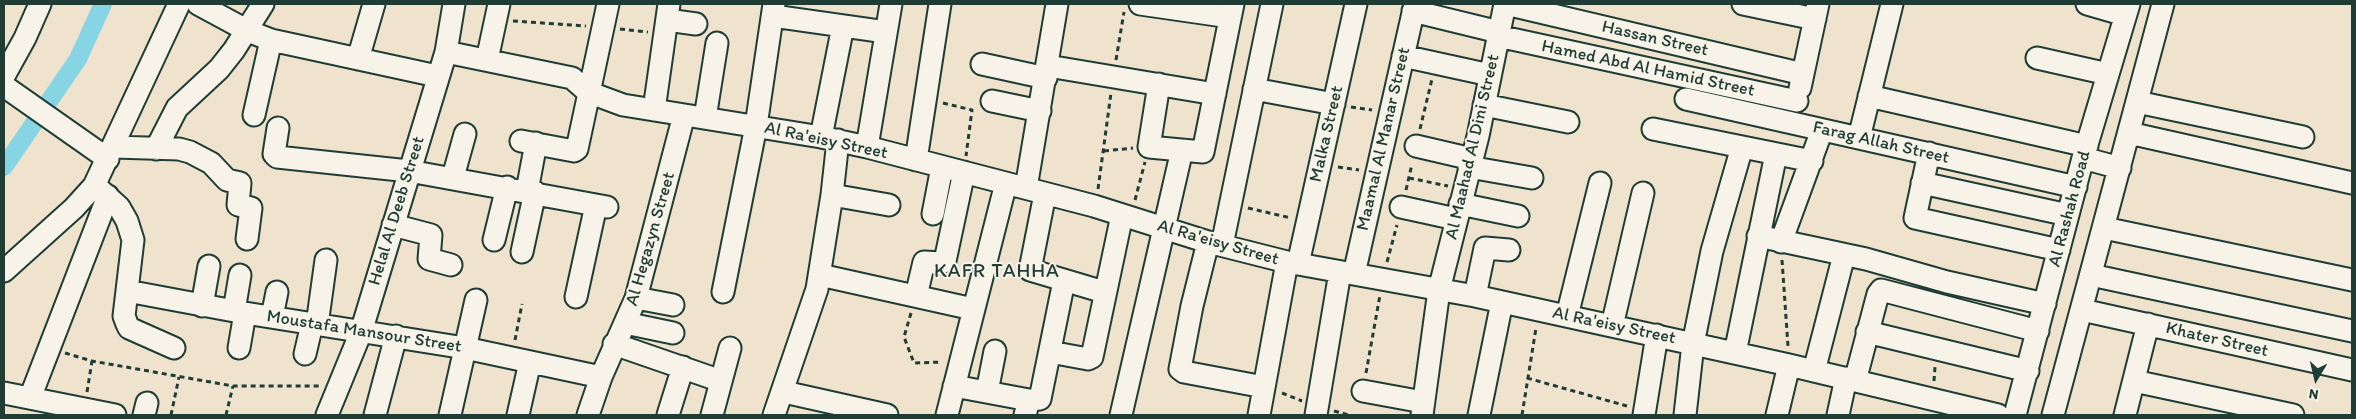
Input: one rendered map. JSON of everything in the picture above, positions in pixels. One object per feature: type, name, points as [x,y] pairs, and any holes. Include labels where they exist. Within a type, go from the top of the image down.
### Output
[{"type":"street","points":[[4,76],[25,38],[40,4]]},
{"type":"street","points":[[30,398],[49,348],[101,191],[111,153],[179,4]]},
{"type":"street","points":[[198,4],[271,40],[437,76]]},
{"type":"street","points":[[156,148],[177,108],[219,69],[248,30],[262,4]]},
{"type":"street","points":[[358,59],[374,4]]},
{"type":"street","name":"Helal Al Deeb Street","points":[[327,415],[361,332],[437,76],[446,52],[454,4]]},
{"type":"street","points":[[522,252],[523,190],[528,142],[574,151],[578,148],[588,92],[608,4]]},
{"type":"street","points":[[867,147],[891,4]]},
{"type":"street","points":[[916,160],[940,4]]},
{"type":"street","points":[[1057,4],[1040,110],[1036,191],[1029,268],[1034,272],[1104,292]]},
{"type":"street","points":[[1140,4],[1232,10],[1205,149],[1202,152],[1148,147],[1159,84]]},
{"type":"street","points":[[1264,387],[1184,372],[1180,367],[1192,306],[1230,204],[1272,4]]},
{"type":"street","name":"Malka Street","points":[[1259,415],[1293,263],[1308,222],[1356,4]]},
{"type":"street","name":"Al Maahad Al Dini Street","points":[[1439,290],[1484,105],[1506,4]]},
{"type":"street","name":"Hassan Street","points":[[1506,4],[1803,74]]},
{"type":"street","points":[[1743,4],[1816,12],[1792,123]]},
{"type":"street","points":[[1859,138],[1892,4]]},
{"type":"street","points":[[2087,4],[2127,9]]},
{"type":"street","points":[[2054,415],[2163,4]]},
{"type":"street","name":"Hamed Abd Al Hamid Street","points":[[1414,8],[1498,34],[1797,101]]},
{"type":"street","name":"Maamal Al Manar Street","points":[[1317,411],[1347,273],[1376,173],[1414,8]]},
{"type":"street","name":"Al Rashah Road","points":[[2016,415],[2085,152],[2127,9]]},
{"type":"street","points":[[723,292],[756,126],[774,10],[843,26],[886,32]]},
{"type":"street","points":[[487,60],[497,12]]},
{"type":"street","points":[[654,110],[667,19],[696,24]]},
{"type":"street","points":[[774,415],[784,392],[820,275],[832,195],[830,139],[843,26]]},
{"type":"street","points":[[254,115],[271,40]]},
{"type":"street","name":"Al Hegazyn Street","points":[[588,415],[614,344],[636,298],[717,43]]},
{"type":"street","name":"Al Ra'eisy Street","points":[[446,52],[572,78],[588,92],[623,105],[756,126],[867,147],[1094,206],[1215,244],[1293,263],[1476,296],[1789,364],[1851,379],[1929,407],[1998,415]]},
{"type":"street","points":[[1403,56],[1490,75]]},
{"type":"street","points":[[2037,58],[2108,74]]},
{"type":"street","points":[[982,64],[1112,77],[1215,94]]},
{"type":"street","points":[[1254,89],[1334,104]]},
{"type":"street","points":[[10,90],[81,140],[111,153],[156,148],[190,152],[210,163],[227,180],[240,184],[238,205],[252,209],[247,239]]},
{"type":"street","points":[[1869,96],[2085,152],[2120,168]]},
{"type":"street","name":"Farag Allah Street","points":[[1686,99],[2076,187]]},
{"type":"street","points":[[992,101],[1040,110]]},
{"type":"street","points":[[2138,102],[2303,137]]},
{"type":"street","points":[[1484,105],[1568,122]]},
{"type":"street","points":[[278,128],[274,154],[278,158],[410,170],[602,206],[576,297]]},
{"type":"street","points":[[1653,129],[1812,161]]},
{"type":"street","points":[[1781,242],[1822,130]]},
{"type":"street","points":[[2130,133],[2352,183]]},
{"type":"street","points":[[453,177],[465,134]]},
{"type":"street","points":[[1416,146],[1470,163],[1532,178]]},
{"type":"street","points":[[1685,415],[1693,344],[1713,245],[1742,147]]},
{"type":"street","points":[[1121,415],[1182,150]]},
{"type":"street","points":[[1735,353],[1776,154]]},
{"type":"street","points":[[1929,154],[1914,216],[1916,219],[2059,250]]},
{"type":"street","points":[[933,214],[942,167]]},
{"type":"street","points":[[916,296],[924,262],[945,262],[964,172]]},
{"type":"street","points":[[947,415],[1006,183]]},
{"type":"street","points":[[1567,316],[1600,183]]},
{"type":"street","points":[[1922,183],[2068,215]]},
{"type":"street","points":[[494,240],[523,190]]},
{"type":"street","points":[[4,271],[74,208],[101,191]]},
{"type":"street","points":[[101,191],[119,207],[127,221],[133,240],[124,316],[129,328],[174,348]]},
{"type":"street","points":[[1612,326],[1644,193]]},
{"type":"street","points":[[832,195],[889,205]]},
{"type":"street","points":[[1402,207],[1460,204],[1518,216]]},
{"type":"street","points":[[1050,352],[1088,360],[1092,357],[1104,292],[1127,217]]},
{"type":"street","points":[[393,225],[432,235],[429,259],[451,266]]},
{"type":"street","points":[[2104,228],[2352,280]]},
{"type":"street","points":[[1758,236],[1844,256],[1866,259],[1947,282],[2045,304]]},
{"type":"street","points":[[1476,296],[1485,248],[1508,250]]},
{"type":"street","points":[[1814,371],[1844,256]]},
{"type":"street","points":[[305,354],[314,324],[326,260]]},
{"type":"street","points":[[202,306],[209,266]]},
{"type":"street","points":[[238,348],[240,275]]},
{"type":"street","points":[[820,275],[973,308]]},
{"type":"street","points":[[2092,275],[2352,330]]},
{"type":"street","points":[[954,386],[986,392],[1027,407],[1040,400],[1064,281]]},
{"type":"street","points":[[1363,391],[1423,409],[1439,290]]},
{"type":"street","points":[[1838,415],[1878,294],[1883,290],[2038,331]]},
{"type":"street","name":"Moustafa Mansour Street","points":[[127,291],[202,306],[465,348],[601,377]]},
{"type":"street","points":[[272,317],[277,292]]},
{"type":"street","points":[[636,298],[673,305]]},
{"type":"street","points":[[450,415],[476,300]]},
{"type":"street","points":[[1479,415],[1502,302]]},
{"type":"street","name":"Khater Street","points":[[2082,310],[2352,370]]},
{"type":"street","points":[[625,323],[673,333]]},
{"type":"street","points":[[2125,415],[2148,324]]},
{"type":"street","points":[[1867,332],[2028,371]]},
{"type":"street","points":[[1644,413],[1656,335]]},
{"type":"street","points":[[375,415],[396,336]]},
{"type":"street","points":[[614,344],[721,381]]},
{"type":"street","points":[[712,415],[730,348]]},
{"type":"street","points":[[986,392],[995,351]]},
{"type":"street","points":[[518,415],[520,360]]},
{"type":"street","points":[[1777,415],[1789,364]]},
{"type":"street","points":[[668,415],[683,367]]},
{"type":"street","points":[[2134,381],[2293,415]]},
{"type":"street","points":[[784,392],[887,415]]},
{"type":"street","points":[[4,393],[84,412],[115,415]]},
{"type":"path","points":[[1094,206],[1104,151],[1112,77],[1126,4]]},
{"type":"path","points":[[497,12],[603,28],[667,19]]},
{"type":"path","points":[[1363,391],[1383,279],[1402,207],[1435,64]]},
{"type":"path","points":[[925,99],[972,110],[964,172]]},
{"type":"path","points":[[1334,104],[1390,113]]},
{"type":"path","points":[[1104,151],[1148,147],[1127,217]]},
{"type":"path","points":[[1321,164],[1376,173]]},
{"type":"path","points":[[1409,178],[1460,204]]},
{"type":"path","points":[[1230,204],[1308,222]]},
{"type":"path","points":[[1781,242],[1789,364]]},
{"type":"path","points":[[916,296],[904,337],[914,363],[960,362]]},
{"type":"path","points":[[520,360],[522,304]]},
{"type":"path","points":[[1522,415],[1526,378],[1540,310]]},
{"type":"path","points":[[49,348],[92,361],[232,386],[338,385]]},
{"type":"path","points":[[1929,407],[1938,349]]},
{"type":"path","points":[[84,412],[92,361]]},
{"type":"path","points":[[171,415],[179,377]]},
{"type":"path","points":[[1526,378],[1644,413]]},
{"type":"path","points":[[226,415],[232,386]]},
{"type":"path","points":[[1264,387],[1317,411]]},
{"type":"waterway","points":[[4,167],[78,59],[103,4]]},
{"type":"district","name":"KAFR TAHHA","points":[[997,272]]}]
